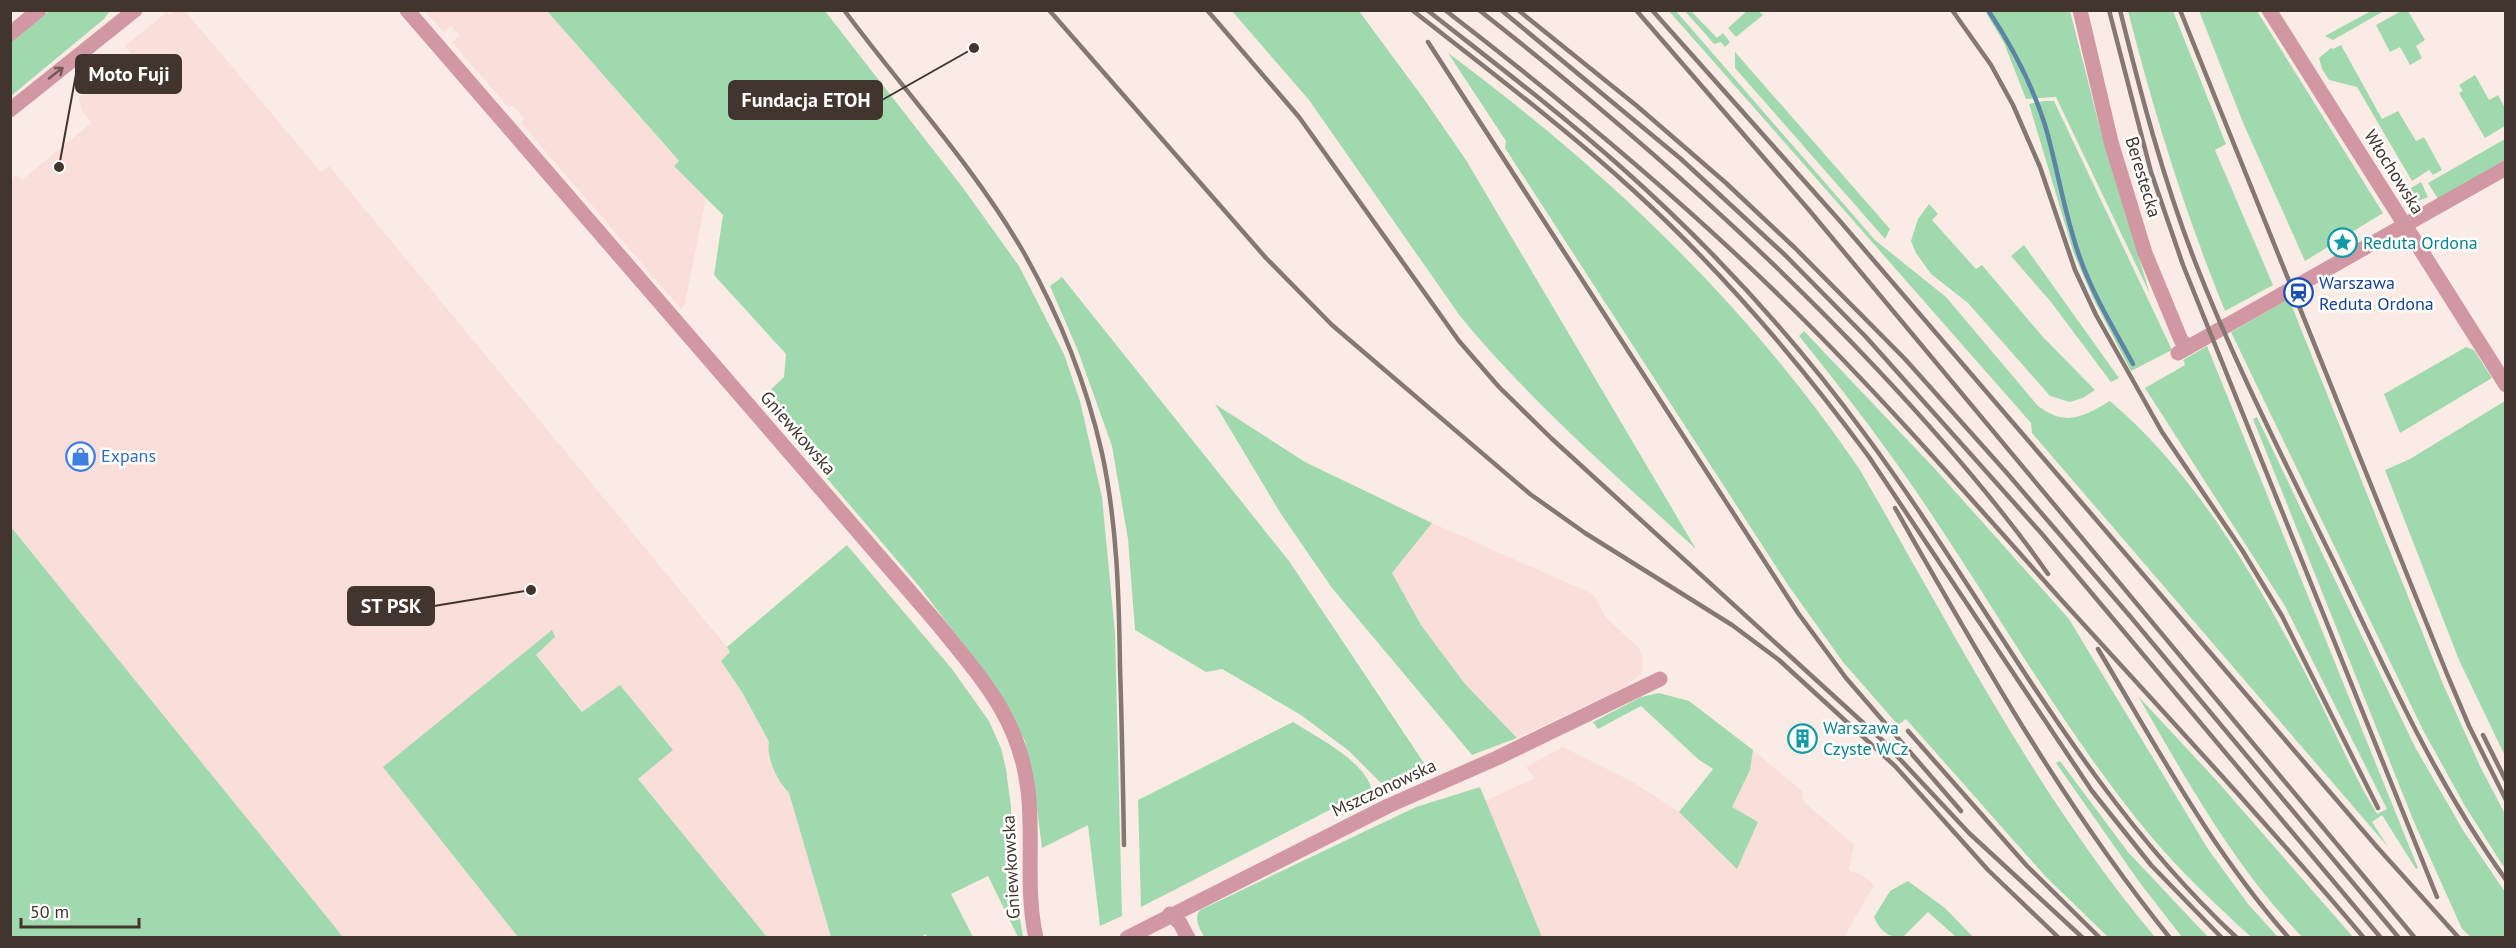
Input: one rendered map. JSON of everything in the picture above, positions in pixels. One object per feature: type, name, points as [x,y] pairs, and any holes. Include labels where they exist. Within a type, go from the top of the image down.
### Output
[{"type":"street","points":[[10,34],[39,10]]},
{"type":"street","name":"Gniewkowska","points":[[407,10],[937,623],[1002,708],[1012,728],[1022,759],[1028,791],[1031,902],[1036,938]]},
{"type":"street","name":"Berestecka","points":[[2080,10],[2111,142],[2145,253],[2181,340],[2182,350],[2403,225]]},
{"type":"street","name":"Włochowska","points":[[2269,10],[2505,385]]},
{"type":"street","points":[[10,110],[133,11]]},
{"type":"street","points":[[2403,225],[2505,168]]},
{"type":"street","name":"Mszczonowska","points":[[1127,938],[1170,914],[1388,806],[1497,758],[1660,679]]},
{"type":"street","points":[[1170,914],[1180,922],[1188,938]]},
{"type":"shaded area","points":[[175,11],[185,11],[321,172],[329,166],[727,647],[730,652],[721,661],[742,692],[769,743],[783,788],[789,793],[831,937],[767,937],[638,779],[672,750],[620,685],[583,712],[536,655],[555,637],[384,767],[518,937],[343,937],[11,527],[11,180],[16,175],[22,180],[91,123],[82,111],[79,98],[131,54],[125,46],[167,12],[170,15]]},
{"type":"shaded area","points":[[424,11],[547,11],[679,162],[674,166],[706,198],[685,304],[681,309],[521,123],[524,119],[513,105],[508,107],[452,42],[459,35],[451,26],[444,32]]},
{"type":"shaded area","points":[[1432,523],[1593,594],[1606,618],[1639,648],[1643,661],[1642,673],[1624,687],[1517,738],[1465,684],[1421,625],[1392,573]]},
{"type":"shaded area","points":[[1563,747],[1633,782],[1679,812],[1737,869],[1731,807],[1750,770],[1753,750],[1802,791],[1804,802],[1854,845],[1849,870],[1865,877],[1874,885],[1844,937],[1542,937],[1485,801],[1535,778],[1526,767]]},
{"type":"green space","points":[[1748,10],[1759,11],[1763,15],[1736,37],[1728,28]]},
{"type":"green space","points":[[2403,10],[2408,11],[2425,40],[2416,46],[2422,58],[2410,65],[2400,47],[2390,52],[2376,25]]},
{"type":"green space","points":[[49,11],[110,11],[104,19],[11,96],[11,42]]},
{"type":"green space","points":[[547,11],[825,11],[963,188],[1019,266],[1064,354],[1080,401],[1102,497],[1115,633],[1122,916],[1100,926],[1088,825],[1042,848],[1025,741],[998,690],[919,586],[760,400],[784,377],[786,354],[714,275],[723,215],[674,166],[679,161]]},
{"type":"green space","points":[[1232,11],[1359,11],[1466,160],[1696,549],[1574,437],[1487,348],[1460,316],[1309,100]]},
{"type":"green space","points":[[1669,11],[1676,11],[1875,240],[1946,297],[2038,406],[2066,418],[2083,415],[2110,401],[2173,465],[2202,501],[2253,579],[2298,660],[2377,814],[2387,809],[2285,606],[2145,388],[2185,365],[2183,360],[2207,346],[2418,868],[2416,869],[2382,815],[2372,822],[2388,847],[2032,433],[2031,423]]},
{"type":"green space","points":[[1685,11],[1691,11],[1717,38],[1723,33],[1730,42],[1725,47],[1721,42],[1714,44]]},
{"type":"green space","points":[[1985,11],[2070,11],[2104,144],[2150,294],[2056,97],[2026,99],[2004,43]]},
{"type":"green space","points":[[2128,11],[2173,11],[2226,144],[2215,150],[2273,285],[2225,311],[2171,162]]},
{"type":"green space","points":[[2199,11],[2257,11],[2383,213],[2305,261],[2244,125]]},
{"type":"green space","points":[[2371,11],[2384,11],[2333,40],[2325,36]]},
{"type":"green space","points":[[2341,45],[2382,119],[2398,111],[2416,141],[2424,137],[2442,170],[2433,175],[2429,170],[2412,181],[2357,87],[2329,80],[2322,69],[2319,58],[2331,48]]},
{"type":"green space","points":[[1735,52],[1890,229],[1885,239],[1735,68]]},
{"type":"green space","points":[[1448,53],[1564,145],[1619,194],[1723,297],[1771,352],[1860,470],[1962,650],[2034,769],[2112,883],[2155,937],[2108,937],[2046,877],[1906,719],[1898,725],[1843,662],[1788,585],[1505,148],[1506,141]]},
{"type":"green space","points":[[2475,75],[2489,100],[2498,95],[2505,108],[2505,126],[2485,138],[2459,93],[2463,91],[2459,85]]},
{"type":"green space","points":[[2054,101],[2172,350],[2131,371],[2093,298],[2074,254],[2029,104]]},
{"type":"green space","points":[[2505,139],[2505,161],[2438,199],[2428,183]]},
{"type":"green space","points":[[2421,182],[2428,197],[2418,201],[2406,198],[2403,193]]},
{"type":"green space","points":[[1929,204],[1938,214],[1932,220],[1976,269],[1982,265],[2043,337],[2095,390],[2083,398],[2070,402],[2050,396],[1968,303],[1931,274],[1916,253],[1911,241],[1918,219]]},
{"type":"green space","points":[[2024,245],[2119,378],[2111,382],[2051,302],[2011,256]]},
{"type":"green space","points":[[1062,277],[1289,561],[1428,769],[1388,790],[1349,751],[1301,715],[1222,669],[1206,672],[1135,630],[1128,539],[1112,446],[1078,351],[1050,286]]},
{"type":"green space","points":[[2289,299],[2443,684],[2480,766],[2505,814],[2505,869],[2465,806],[2423,730],[2231,332]]},
{"type":"green space","points":[[1804,331],[1935,469],[2069,619],[2208,849],[2248,904],[2278,937],[2251,937],[2173,861],[2119,796],[2063,718],[1916,492],[1868,424],[1799,336]]},
{"type":"green space","points":[[2466,347],[2474,350],[2492,378],[2400,433],[2384,394]]},
{"type":"green space","points":[[2505,401],[2505,756],[2459,660],[2385,470],[2410,459]]},
{"type":"green space","points":[[1215,404],[1305,462],[1432,523],[1392,573],[1421,625],[1465,684],[1517,738],[1472,755],[1332,588],[1281,514]]},
{"type":"green space","points":[[2257,417],[2415,747],[2463,830],[2505,892],[2505,937],[2471,937],[2462,929],[2414,822],[2253,419]]},
{"type":"green space","points":[[11,527],[343,937],[11,937]]},
{"type":"green space","points":[[847,545],[952,669],[989,721],[1001,748],[1006,769],[1011,807],[1011,864],[1023,937],[1018,937],[988,876],[951,894],[973,937],[927,937],[926,934],[919,938],[831,937],[789,793],[781,783],[771,762],[769,742],[742,692],[721,661],[730,652],[727,647]]},
{"type":"green space","points":[[552,630],[555,637],[536,655],[582,712],[620,685],[673,750],[638,779],[767,937],[518,937],[383,767]]},
{"type":"green space","points":[[1659,693],[1689,701],[1753,750],[1750,770],[1732,807],[1758,822],[1737,869],[1679,812],[1713,769],[1698,759],[1641,706],[1598,729],[1593,722],[1641,697]]},
{"type":"green space","points":[[2138,696],[2217,781],[2353,937],[2302,937],[2277,910],[2213,822]]},
{"type":"green space","points":[[1293,722],[1329,744],[1354,763],[1364,774],[1373,797],[1354,805],[1351,799],[1141,907],[1138,800]]},
{"type":"green space","points":[[2060,761],[2128,852],[2208,937],[2182,937],[2140,883],[2056,763]]},
{"type":"green space","points":[[1480,787],[1542,937],[1204,937],[1197,920],[1200,910],[1416,807]]},
{"type":"green space","points":[[1908,881],[1945,908],[1973,937],[1956,937],[1928,912],[1903,937],[1885,933],[1874,917],[1890,891]]},
{"type":"waterway","points":[[1988,10],[2028,80],[2045,125],[2070,225],[2085,272],[2097,299],[2133,364]]},
{"type":"railway","points":[[844,10],[961,159],[1004,221],[1049,301],[1080,375],[1102,453],[1114,532],[1119,613],[1124,845]]},
{"type":"railway","points":[[1049,10],[1266,258],[1332,325],[1530,494],[1585,533],[1732,625],[1779,660],[1895,766],[1988,870],[2059,938]]},
{"type":"railway","points":[[1207,10],[1299,117],[1459,341],[1499,387],[1551,438],[1882,740],[1969,833],[2083,938]]},
{"type":"railway","points":[[1412,10],[1525,99],[1634,191],[1698,253],[1758,318],[1869,457],[2092,791],[2151,865],[2222,938]]},
{"type":"railway","points":[[1427,10],[1550,107],[1621,167],[1719,261],[1780,327],[1837,397],[1910,498],[2083,759],[2130,821],[2181,881],[2237,938]]},
{"type":"railway","points":[[1445,10],[1536,81],[1668,192],[1794,310],[1932,455],[2291,853],[2364,938]]},
{"type":"railway","points":[[1479,10],[1583,94],[1685,182],[1783,273],[1877,369],[1944,443],[1988,494],[2048,574]]},
{"type":"railway","points":[[1501,10],[1681,159],[1785,255],[1866,337],[2042,534],[2381,938]]},
{"type":"railway","points":[[1518,10],[1637,106],[1726,183],[1795,248],[1905,359],[2129,615],[2399,938]]},
{"type":"railway","points":[[1636,10],[1809,210],[2415,938]]},
{"type":"railway","points":[[1652,10],[1839,220],[2377,847],[2459,938]]},
{"type":"railway","points":[[1952,10],[1991,65],[2013,105],[2040,167],[2075,270],[2096,315],[2162,432],[2242,550],[2282,616],[2378,808]]},
{"type":"railway","points":[[2109,10],[2151,172],[2183,265],[2437,897]]},
{"type":"railway","points":[[2120,10],[2144,105],[2172,198],[2194,259],[2227,338],[2414,728],[2457,805],[2506,880]]},
{"type":"railway","points":[[2180,10],[2447,674],[2469,726],[2506,800]]},
{"type":"railway","points":[[1428,42],[1798,613],[1846,678],[1961,811]]},
{"type":"railway","points":[[1895,508],[2024,729],[2093,835],[2170,938]]},
{"type":"railway","points":[[2098,649],[2210,834],[2235,870],[2289,938]]},
{"type":"railway","points":[[1908,731],[2027,866],[2100,938]]},
{"type":"railway","points":[[2483,735],[2506,781]]},
{"type":"place","name":"Fundacja ETOH","points":[[974,48]]},
{"type":"place","name":"Moto Fuji","points":[[59,167]]},
{"type":"place","name":"Reduta Ordona","points":[[2342,243]]},
{"type":"place","name":"Warszawa Reduta Ordona","points":[[2298,293]]},
{"type":"place","name":"Expans","points":[[80,456]]},
{"type":"place","name":"ST PSK","points":[[531,590]]},
{"type":"place","name":"Warszawa Czyste WCz","points":[[1802,738]]}]
